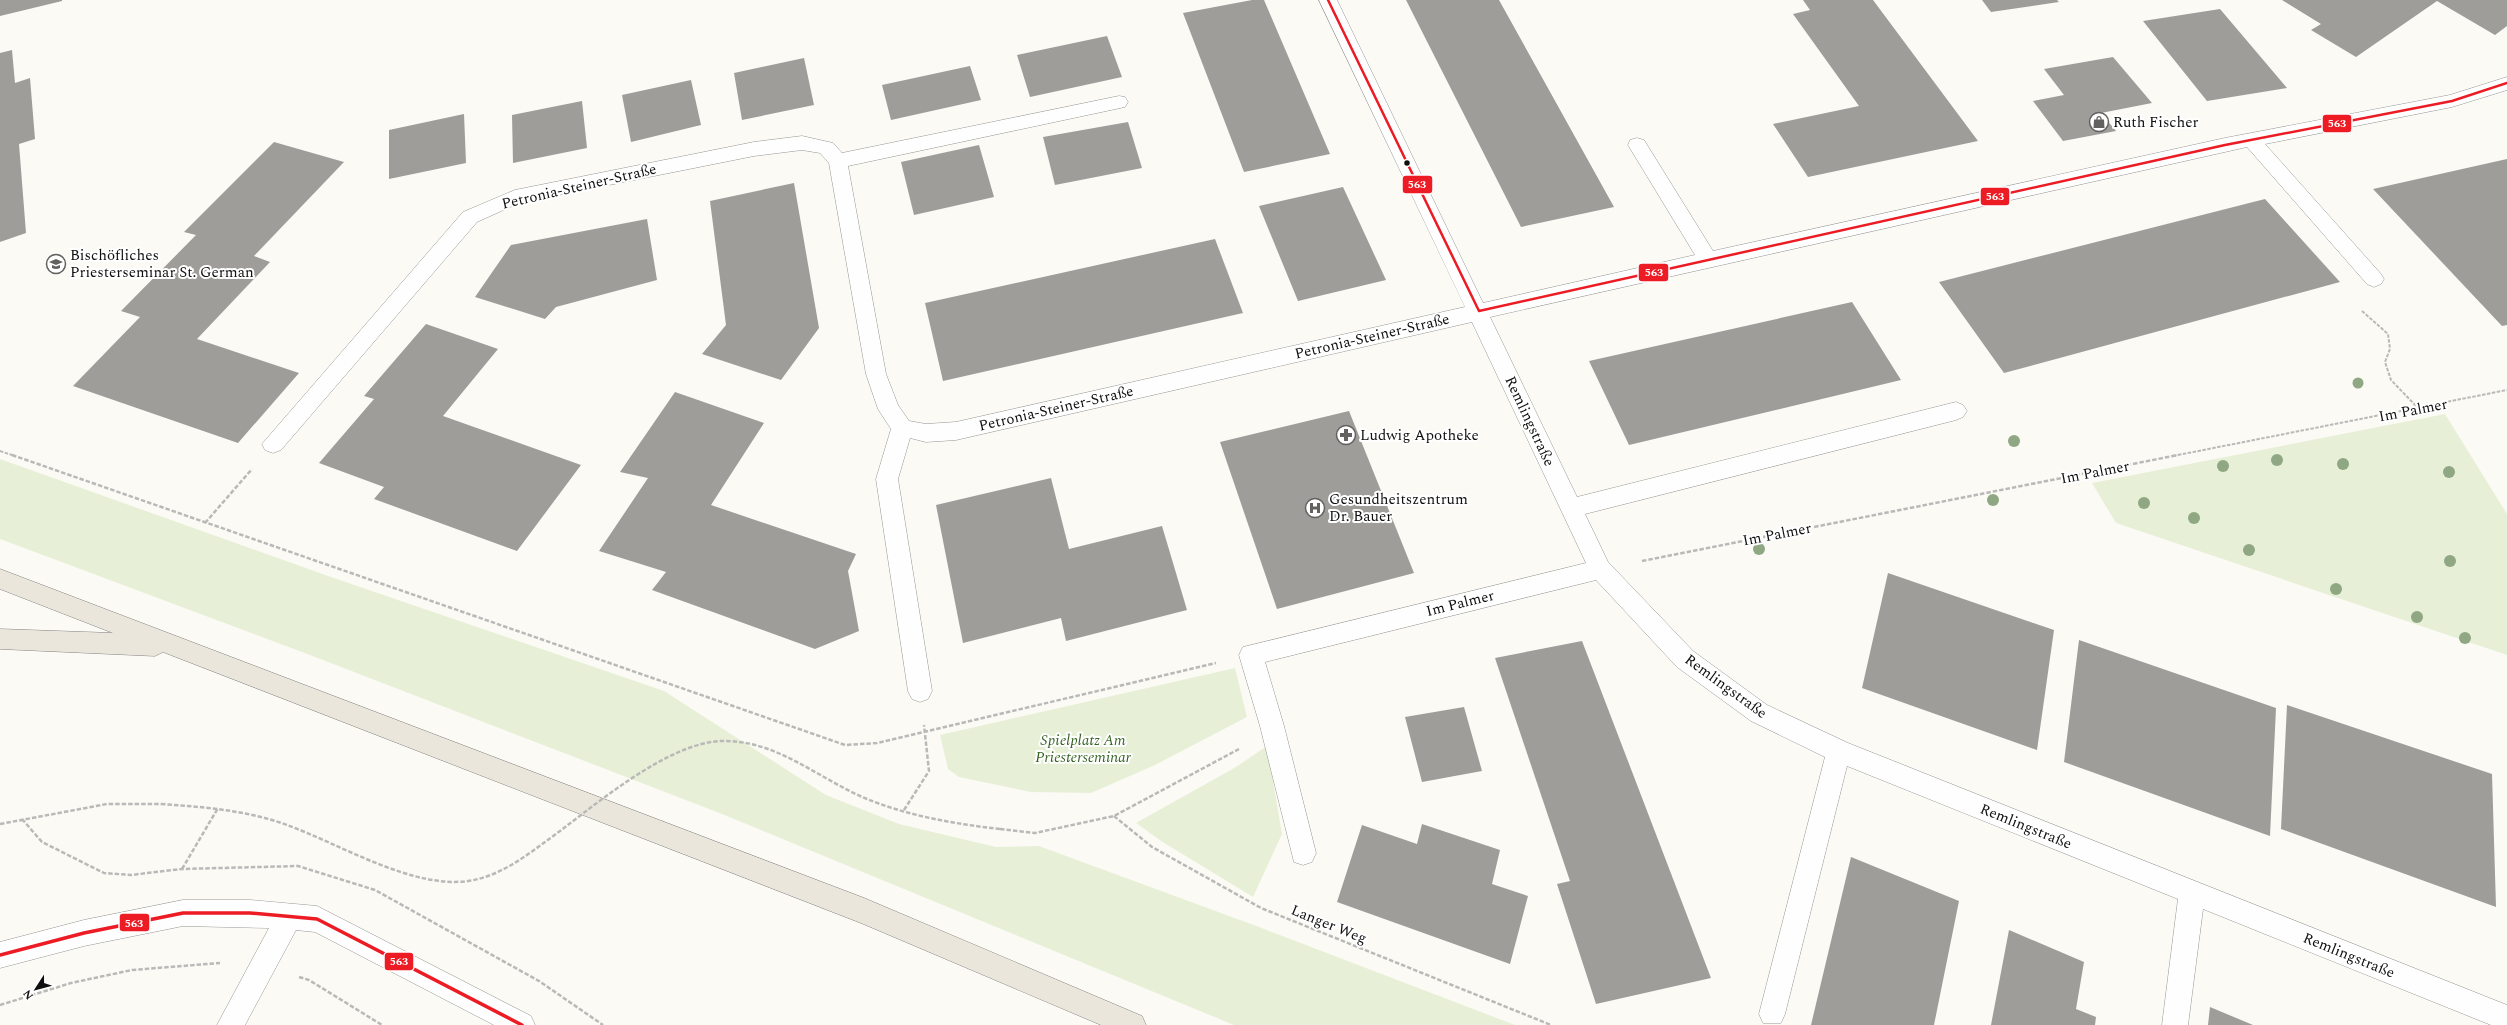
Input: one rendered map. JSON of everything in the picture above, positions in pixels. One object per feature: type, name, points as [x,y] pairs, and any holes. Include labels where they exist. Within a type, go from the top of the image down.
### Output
[{"type":"main road","points":[[0,580],[864,911],[1133,1025]]},
{"type":"main road","points":[[0,639],[172,646]]},
{"type":"street","name":"Remlingstraße","points":[[1328,0],[1479,312],[1600,569],[1685,658],[1759,713],[1839,751],[2507,1018]]},
{"type":"street","name":"Petronia-Steiner-Straße","points":[[902,428],[926,433],[956,431],[1708,260],[2225,145],[2252,141],[2452,101],[2507,82]]},
{"type":"street","points":[[920,691],[887,479],[902,428],[890,409],[876,374],[838,162],[1119,102]]},
{"type":"street","points":[[2252,141],[2374,279]]},
{"type":"street","name":"Petronia-Steiner-Straße","points":[[273,444],[470,217],[488,207],[514,198],[754,149],[802,143],[826,148],[838,162]]},
{"type":"street","points":[[1637,145],[1708,260]]},
{"type":"street","points":[[1571,508],[1956,411]]},
{"type":"street","name":"Im Palmer","points":[[1251,654],[1600,569]]},
{"type":"street","points":[[1251,654],[1272,726],[1303,853]]},
{"type":"street","points":[[1772,1014],[1839,751]]},
{"type":"street","points":[[2176,1025],[2192,892]]},
{"type":"street","points":[[6,951],[84,933],[183,913],[250,913],[317,919],[522,1025]]},
{"type":"street","points":[[230,1025],[289,916]]},
{"type":"path","name":"Im Palmer","points":[[1600,569],[2507,390]]},
{"type":"path","points":[[205,524],[273,444]]},
{"type":"path","points":[[0,451],[205,524],[845,745],[877,743],[1251,654]]},
{"type":"path","points":[[0,824],[107,804],[161,804],[218,808],[285,824],[407,874],[445,882],[469,881],[496,873],[523,858],[662,758],[688,746],[712,740],[742,741],[770,748],[865,798],[947,823],[1035,833],[1114,816],[1229,755],[1272,726]]},
{"type":"path","points":[[904,810],[929,771],[925,731]]},
{"type":"path","points":[[182,869],[218,808]]},
{"type":"path","name":"Langer Weg","points":[[1114,816],[1152,847],[1261,908],[1551,1025]]},
{"type":"path","points":[[0,1005],[71,983],[132,970],[227,962],[263,964],[309,980],[382,1025]]},
{"type":"green space","points":[[2445,414],[2507,514],[2507,655],[2116,523],[2092,483]]},
{"type":"green space","points":[[0,459],[331,577],[664,691],[826,795],[899,824],[996,847],[1039,846],[1259,927],[1515,1025],[1234,1025],[722,814],[310,655],[0,539]]},
{"type":"green space","name":"Spielplatz Am Priesterseminar","points":[[1235,668],[1247,717],[1155,765],[1091,793],[1031,792],[959,777],[948,769],[940,735]]},
{"type":"green space","points":[[1267,746],[1282,834],[1253,897],[1161,841],[1136,823],[1236,767]]},
{"type":"building","points":[[0,0],[62,0],[62,1],[0,16]]},
{"type":"building","points":[[1252,0],[1264,0],[1330,154],[1244,172],[1183,13]]},
{"type":"building","points":[[1406,0],[1499,0],[1614,207],[1521,227]]},
{"type":"building","points":[[1803,0],[1873,0],[1978,141],[1808,177],[1773,124],[1859,106],[1793,14],[1810,10]]},
{"type":"building","points":[[1982,0],[2057,0],[2059,2],[1991,12]]},
{"type":"building","points":[[2282,0],[2507,0],[2507,26],[2495,35],[2437,1],[2356,57],[2311,30],[2321,24]]},
{"type":"building","points":[[2220,9],[2287,88],[2207,101],[2143,21]]},
{"type":"building","points":[[1107,36],[1122,77],[1030,97],[1017,55]]},
{"type":"building","points":[[12,50],[15,83],[30,78],[35,139],[19,144],[26,233],[0,242],[0,53]]},
{"type":"building","points":[[2113,57],[2152,103],[2101,113],[2116,131],[2063,141],[2033,101],[2064,95],[2044,69]]},
{"type":"building","points":[[804,58],[814,105],[742,120],[734,73]]},
{"type":"building","points":[[970,66],[981,100],[891,120],[882,85]]},
{"type":"building","points":[[691,80],[701,125],[631,142],[622,95]]},
{"type":"building","points":[[582,101],[587,148],[513,163],[512,115]]},
{"type":"building","points":[[464,114],[466,163],[389,179],[389,130]]},
{"type":"building","points":[[1128,122],[1142,168],[1055,185],[1043,137]]},
{"type":"building","points":[[274,142],[344,162],[254,256],[270,262],[197,339],[299,373],[238,443],[73,386],[140,317],[121,311],[196,235],[184,232]]},
{"type":"building","points":[[979,145],[994,197],[914,215],[901,162]]},
{"type":"building","points":[[2507,159],[2507,325],[2502,326],[2373,189]]},
{"type":"building","points":[[794,183],[819,328],[781,380],[702,354],[726,325],[710,201]]},
{"type":"building","points":[[1343,187],[1386,280],[1298,301],[1259,206]]},
{"type":"building","points":[[2265,199],[2340,282],[2004,373],[1939,282]]},
{"type":"building","points":[[647,219],[657,280],[556,307],[545,319],[475,297],[511,245]]},
{"type":"building","points":[[1215,239],[1243,313],[943,381],[925,303]]},
{"type":"building","points":[[1852,302],[1901,380],[1629,445],[1589,361]]},
{"type":"building","points":[[426,324],[498,349],[443,416],[581,465],[517,551],[374,499],[384,487],[319,463],[374,399],[364,396]]},
{"type":"building","points":[[675,392],[764,423],[711,505],[856,554],[848,571],[859,631],[815,649],[652,590],[666,572],[599,551],[648,478],[620,472]]},
{"type":"building","name":"Gesundheitszentrum Dr. Bauer","points":[[1349,411],[1414,573],[1277,609],[1220,442]]},
{"type":"building","points":[[1051,478],[1069,549],[1162,526],[1187,610],[1066,641],[1061,618],[963,643],[936,505]]},
{"type":"building","points":[[1888,573],[2054,630],[2037,750],[1862,688]]},
{"type":"building","points":[[2079,640],[2276,708],[2270,836],[2064,762]]},
{"type":"building","points":[[1582,641],[1711,978],[1596,1004],[1557,884],[1570,881],[1495,658]]},
{"type":"building","points":[[2287,705],[2492,774],[2496,907],[2281,829]]},
{"type":"building","points":[[1464,707],[1482,771],[1422,782],[1405,717]]},
{"type":"building","points":[[1422,824],[1500,850],[1492,884],[1528,896],[1510,964],[1337,902],[1362,825],[1417,844]]},
{"type":"building","points":[[1851,857],[1959,901],[1934,1025],[1811,1025]]},
{"type":"building","points":[[2009,930],[2084,962],[2076,1009],[2096,1017],[2095,1025],[1991,1025]]},
{"type":"building","points":[[2210,1007],[2253,1025],[2208,1025]]},
{"type":"transit line","name":"563","points":[[1328,0],[1479,311],[2225,145],[2452,101],[2507,83]]},
{"type":"transit line","name":"563","points":[[0,955],[84,933],[183,913],[250,913],[317,919],[522,1025]]},
{"type":"place","name":"Ruth Fischer","points":[[2099,122]]},
{"type":"place","name":"Bischöfliches Priesterseminar St. German","points":[[56,264]]},
{"type":"place","name":"Ludwig Apotheke","points":[[1346,435]]},
{"type":"place","name":"Gesundheitszentrum Dr. Bauer","points":[[1315,508]]}]
